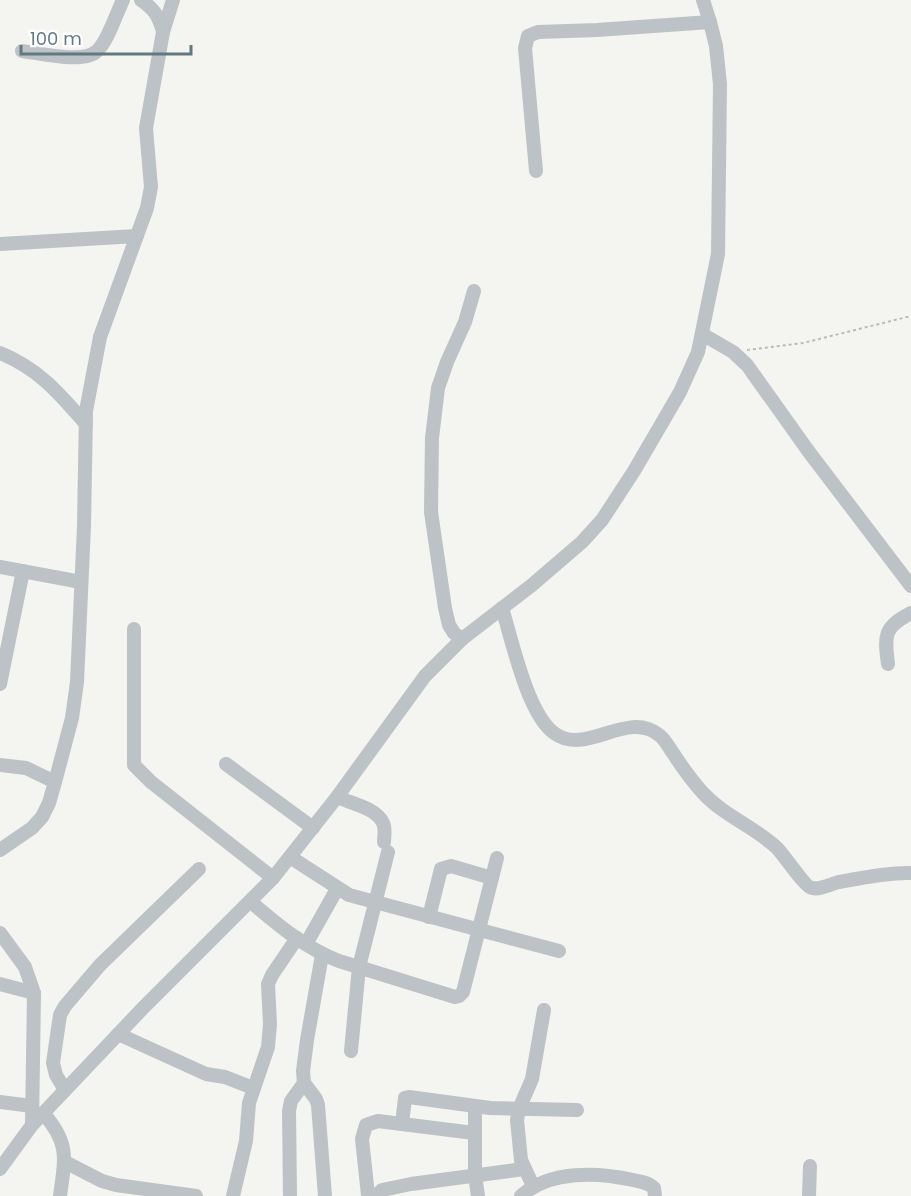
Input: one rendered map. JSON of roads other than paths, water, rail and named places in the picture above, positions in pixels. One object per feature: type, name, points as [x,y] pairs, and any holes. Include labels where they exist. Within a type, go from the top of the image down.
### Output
[{"type":"street","points":[[22,51],[76,57],[90,55],[102,44],[123,0]]},
{"type":"street","points":[[141,0],[153,8],[160,20],[163,32]]},
{"type":"street","points":[[0,850],[32,828],[42,817],[55,782],[72,718],[75,700],[84,526],[89,388],[100,337],[147,208],[151,187],[146,128],[163,32],[173,0]]},
{"type":"street","points":[[38,1110],[65,1090],[273,878],[337,797],[425,676],[462,639],[561,560],[602,520],[622,492],[680,392],[698,352],[718,254],[720,84],[716,46],[703,0]]},
{"type":"street","points":[[536,171],[525,48],[528,36],[538,32],[710,22]]},
{"type":"street","points":[[0,244],[137,236]]},
{"type":"street","points":[[462,639],[449,625],[445,608],[431,512],[432,438],[438,388],[465,322],[474,291]]},
{"type":"street","points":[[702,334],[733,352],[747,365],[911,586]]},
{"type":"street","points":[[0,352],[38,373],[51,384],[86,424]]},
{"type":"street","points":[[0,567],[81,582]]},
{"type":"street","points":[[0,684],[23,572]]},
{"type":"street","points":[[502,608],[529,694],[543,721],[554,734],[569,740],[585,740],[617,730],[634,728],[648,729],[659,735],[704,794],[775,846],[808,887],[814,889],[839,882],[911,873]]},
{"type":"street","points":[[888,664],[885,643],[887,632],[891,625],[911,613]]},
{"type":"street","points":[[134,629],[135,765],[151,782],[273,878]]},
{"type":"street","points":[[226,764],[313,828]]},
{"type":"street","points":[[0,765],[26,768],[55,782]]},
{"type":"street","points":[[337,797],[375,813],[383,820],[385,828],[386,847],[359,967],[351,1051]]},
{"type":"street","points":[[290,857],[349,895],[375,904],[560,951]]},
{"type":"street","points":[[250,902],[322,955],[455,997],[463,992],[497,858]]},
{"type":"street","points":[[429,917],[441,869],[451,866],[492,878]]},
{"type":"street","points":[[65,1090],[56,1076],[53,1063],[60,1015],[64,1006],[100,965],[199,869]]},
{"type":"street","points":[[233,1196],[246,1141],[247,1114],[253,1088],[268,1047],[270,1024],[268,984],[272,975],[301,941],[337,889]]},
{"type":"street","points":[[0,933],[25,967],[34,993],[38,1110],[32,1125],[4,1155],[0,1169]]},
{"type":"street","points":[[290,1196],[291,1101],[304,1083],[307,1040],[322,955]]},
{"type":"street","points":[[0,984],[34,993]]},
{"type":"street","points":[[533,1186],[524,1169],[518,1131],[519,1109],[532,1079],[544,1010]]},
{"type":"street","points":[[118,1034],[206,1074],[225,1077],[253,1088]]},
{"type":"street","points":[[304,1083],[318,1105],[325,1196]]},
{"type":"street","points":[[402,1124],[405,1098],[409,1096],[476,1107],[577,1110]]},
{"type":"street","points":[[0,1102],[38,1110],[60,1136],[64,1147],[65,1162],[60,1196]]},
{"type":"street","points":[[476,1107],[474,1175],[478,1196]]},
{"type":"street","points":[[474,1133],[402,1124],[372,1122],[366,1125],[362,1138],[371,1195],[382,1190],[420,1189],[474,1175],[524,1169]]},
{"type":"street","points":[[65,1162],[128,1192],[196,1196]]},
{"type":"street","points":[[809,1196],[810,1166]]},
{"type":"street","points":[[522,1196],[533,1186],[568,1177],[611,1175],[647,1183],[654,1188],[655,1196]]}]
